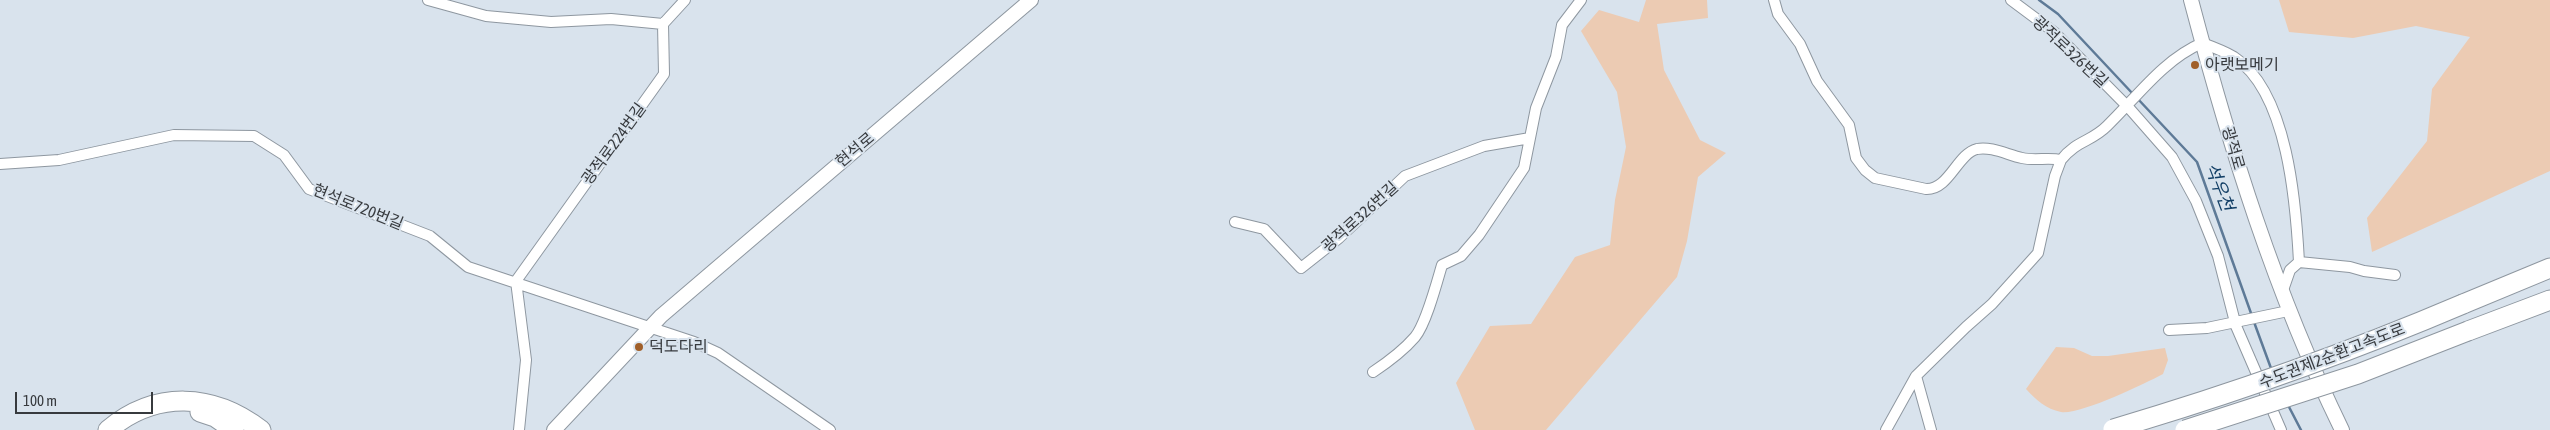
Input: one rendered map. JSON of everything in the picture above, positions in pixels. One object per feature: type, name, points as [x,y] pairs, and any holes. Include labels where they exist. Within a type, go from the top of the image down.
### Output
[{"type":"highway","name":"수도권제2순환고속도로","points":[[2111,430],[2252,386],[2332,358],[2550,268]]},
{"type":"highway","name":"수도권제2순환고속도로","points":[[2185,430],[2358,374],[2550,300]]},
{"type":"highway","points":[[108,430],[123,417],[140,409],[180,400],[227,409],[244,417],[261,430]]},
{"type":"highway","points":[[123,430],[143,418],[171,410],[197,411],[215,417],[234,430]]},
{"type":"street","points":[[428,0],[486,16],[551,22],[611,18],[663,24],[685,0]]},
{"type":"street","name":"현석로","points":[[648,328],[1031,0]]},
{"type":"street","points":[[1373,372],[1396,356],[1416,336],[1436,288],[1442,265],[1461,256],[1479,235],[1524,168],[1536,108],[1556,57],[1562,25],[1581,0]]},
{"type":"street","points":[[1774,0],[1778,14],[1800,44],[1830,101],[1849,125],[1856,158],[1874,178],[1934,189],[1970,152],[1978,149],[1991,150],[2022,158],[2061,160]]},
{"type":"street","name":"광적로326번길","points":[[2011,0],[2054,32],[2127,106],[2172,157],[2196,201],[2218,256],[2235,322],[2281,430]]},
{"type":"street","name":"광적로","points":[[2191,0],[2240,174],[2288,311],[2342,430]]},
{"type":"street","name":"광적로224번길","points":[[516,282],[664,74],[663,24]]},
{"type":"street","points":[[1886,430],[1916,376],[1992,304],[2038,254],[2054,176],[2061,160],[2075,145],[2096,135],[2150,81],[2182,53],[2202,43],[2234,58],[2253,76],[2273,109],[2289,162],[2297,224],[2299,262]]},
{"type":"street","name":"현석로720번길","points":[[0,164],[58,160],[174,135],[254,136],[284,155],[309,190],[430,236],[468,267],[694,342],[718,353],[830,430]]},
{"type":"street","name":"광적로326번길","points":[[1235,222],[1264,229],[1301,268],[1339,238],[1405,176],[1484,146],[1530,138]]},
{"type":"street","points":[[2282,293],[2290,270],[2299,262],[2350,267],[2395,275]]},
{"type":"street","points":[[516,282],[526,360],[519,430]]},
{"type":"street","points":[[2169,330],[2207,328],[2288,311]]},
{"type":"street","points":[[554,430],[648,328]]},
{"type":"street","points":[[1916,376],[1931,430]]},
{"type":"shaded area","points":[[1646,0],[1707,0],[1708,18],[1657,24],[1664,70],[1700,140],[1726,153],[1698,177],[1687,241],[1677,277],[1546,430],[1475,430],[1456,383],[1490,326],[1531,324],[1575,257],[1610,245],[1615,200],[1626,147],[1617,92],[1581,31],[1599,10],[1639,22]]},
{"type":"shaded area","points":[[2279,0],[2550,0],[2550,171],[2372,252],[2367,218],[2427,141],[2432,89],[2470,37],[2416,26],[2353,38],[2289,32]]},
{"type":"shaded area","points":[[2056,347],[2074,348],[2092,356],[2108,356],[2165,348],[2168,360],[2163,374],[2142,385],[2082,409],[2061,412],[2051,409],[2026,389]]},
{"type":"waterway","name":"석우천","points":[[2039,0],[2058,14],[2133,94]]},
{"type":"waterway","name":"석우천","points":[[2137,98],[2197,162],[2252,316]]},
{"type":"waterway","name":"석우천","points":[[2254,322],[2272,371]]},
{"type":"waterway","name":"석우천","points":[[2288,405],[2301,430]]},
{"type":"place","name":"아랫보메기","points":[[2195,65]]},
{"type":"place","name":"덕도다리","points":[[639,347]]}]
